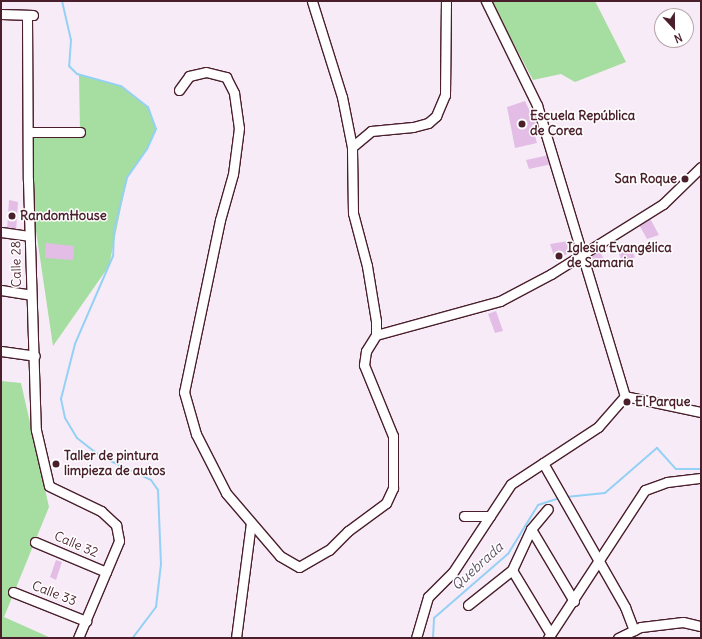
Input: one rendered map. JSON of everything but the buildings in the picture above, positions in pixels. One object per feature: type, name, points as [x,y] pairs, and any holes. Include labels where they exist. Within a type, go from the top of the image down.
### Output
[{"type":"street","points":[[179,90],[189,76],[217,74],[231,83],[238,111],[233,174],[220,220],[184,392],[196,434],[226,493],[280,556],[299,567],[329,550],[390,498],[393,436],[364,365],[366,351],[376,334],[367,266],[353,213],[352,147],[342,97],[312,1]]},
{"type":"street","points":[[352,147],[372,131],[414,127],[428,123],[436,116],[445,95],[446,1]]},
{"type":"street","points":[[486,1],[533,96],[625,396]]},
{"type":"street","name":"Calle 28","points":[[1,14],[30,15],[28,132],[29,236],[35,356],[36,430],[49,486],[101,511],[116,525],[119,540],[106,572]]},
{"type":"street","points":[[28,132],[80,132]]},
{"type":"street","points":[[376,334],[500,301],[581,256],[667,201],[701,167]]},
{"type":"street","points":[[1,232],[29,236]]},
{"type":"street","points":[[1,290],[31,295]]},
{"type":"street","points":[[1,351],[35,356]]},
{"type":"street","points":[[625,396],[701,412]]},
{"type":"street","points":[[416,638],[428,597],[453,572],[511,484],[598,427],[625,396]]},
{"type":"street","points":[[543,463],[556,491],[625,607],[634,630]]},
{"type":"street","points":[[512,570],[549,635],[599,563],[612,536],[645,490],[667,482],[701,478]]},
{"type":"street","points":[[468,605],[512,570],[531,529],[548,509]]},
{"type":"street","points":[[464,516],[490,516]]},
{"type":"street","points":[[236,638],[251,523]]},
{"type":"street","points":[[531,529],[574,601]]},
{"type":"street","name":"Calle 32","points":[[35,542],[106,572]]},
{"type":"street","points":[[78,638],[106,572]]},
{"type":"street","name":"Calle 33","points":[[12,592],[86,621]]},
{"type":"street","points":[[618,638],[634,630],[683,622],[701,626]]},
{"type":"green space","points":[[491,1],[595,1],[626,62],[575,82],[561,74],[533,80]]},
{"type":"green space","points":[[79,74],[121,86],[148,107],[156,129],[147,149],[127,178],[109,266],[53,346],[34,217],[28,132],[80,132]]},
{"type":"green space","points":[[1,381],[21,383],[49,507],[4,617],[51,638],[1,638]]},
{"type":"waterway","points":[[62,1],[71,40],[69,66],[77,74],[121,86],[148,107],[156,129],[147,149],[127,178],[114,231],[113,256],[75,344],[61,399],[65,418],[77,438],[100,456],[151,480],[158,490],[161,564],[156,607],[133,638]]},
{"type":"waterway","name":"Quebrada","points":[[566,497],[605,493],[657,448],[676,469],[701,469]]},
{"type":"waterway","name":"Quebrada","points":[[433,638],[434,618],[508,554],[538,505],[560,498]]},
{"type":"place","name":"Escuela República de Corea","points":[[522,124]]},
{"type":"place","name":"San Roque","points":[[685,179]]},
{"type":"place","name":"RandomHouse","points":[[12,216]]},
{"type":"place","name":"Iglesia Evangélica de Samaria","points":[[559,256]]},
{"type":"place","name":"El Parque","points":[[627,402]]},
{"type":"place","name":"Taller de pintura limpieza de autos","points":[[56,464]]}]
